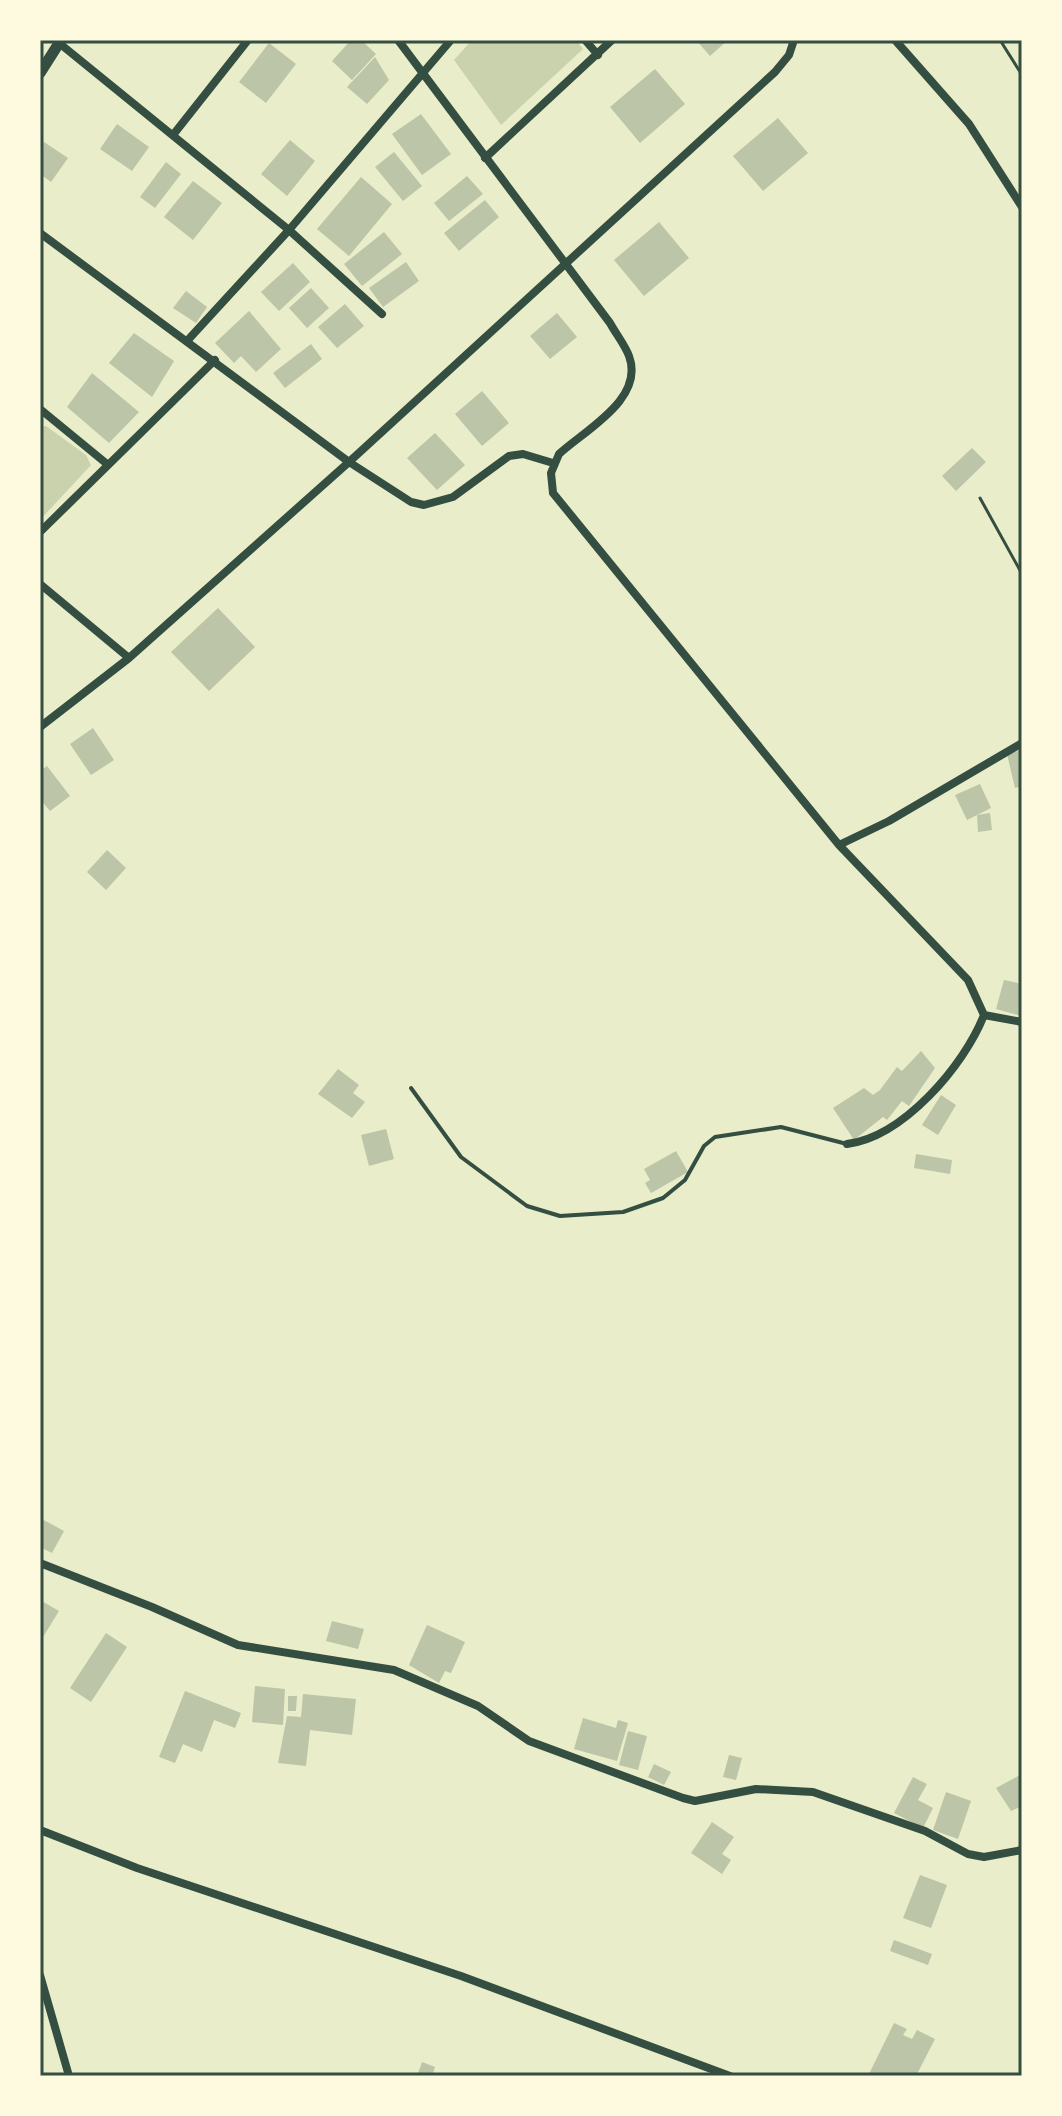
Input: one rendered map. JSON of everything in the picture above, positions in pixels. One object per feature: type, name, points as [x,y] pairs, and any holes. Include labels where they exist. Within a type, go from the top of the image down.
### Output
[{"type":"street","points":[[173,135],[248,40]]},
{"type":"street","points":[[398,40],[610,323],[632,368],[628,390],[621,399],[559,454],[553,463],[551,483],[559,502],[839,845],[968,980],[984,1015],[972,1041],[916,1110],[879,1134],[847,1144]]},
{"type":"street","points":[[187,341],[289,230],[451,40]]},
{"type":"street","points":[[585,40],[598,55]]},
{"type":"street","points":[[485,158],[612,40]]},
{"type":"street","points":[[40,727],[129,658],[349,462],[775,72],[789,55],[794,40]]},
{"type":"street","points":[[895,40],[969,124],[1022,207]]},
{"type":"street","points":[[40,73],[60,42],[289,230],[382,314]]},
{"type":"street","points":[[40,233],[349,462],[411,502],[424,505],[467,489],[509,456],[523,454],[553,463]]},
{"type":"street","points":[[40,532],[215,360]]},
{"type":"street","points":[[40,409],[107,464]]},
{"type":"street","points":[[40,584],[129,658]]},
{"type":"street","points":[[839,845],[889,821],[1022,743]]},
{"type":"street","points":[[984,1015],[1022,1022]]},
{"type":"street","points":[[40,1563],[238,1645],[394,1670],[478,1706],[529,1741],[683,1798],[695,1801],[756,1789],[813,1792],[925,1831],[968,1854],[984,1857],[1022,1850]]},
{"type":"street","points":[[40,1830],[137,1868],[461,1976],[730,2076]]},
{"type":"street","points":[[40,1975],[69,2076]]},
{"type":"lane","points":[[411,1088],[461,1157],[527,1206],[560,1216],[623,1212],[663,1198],[685,1180],[704,1146],[715,1137],[781,1127],[847,1144]]},
{"type":"path","points":[[1000,40],[1022,75]]},
{"type":"path","points":[[980,498],[1022,574]]},
{"type":"green space","points":[[472,40],[576,40],[583,49],[501,125],[454,60]]},
{"type":"green space","points":[[46,426],[86,455],[91,465],[40,520],[40,427]]},
{"type":"building","points":[[351,40],[361,40],[376,54],[352,80],[332,61]]},
{"type":"building","points":[[696,40],[728,40],[710,56]]},
{"type":"building","points":[[269,43],[296,64],[266,103],[239,82]]},
{"type":"building","points":[[375,57],[389,80],[367,104],[347,87]]},
{"type":"building","points":[[655,69],[685,104],[640,143],[610,107]]},
{"type":"building","points":[[421,114],[451,154],[422,175],[392,134]]},
{"type":"building","points":[[778,118],[808,153],[763,191],[733,156]]},
{"type":"building","points":[[117,124],[149,147],[132,171],[100,149]]},
{"type":"building","points":[[290,140],[315,161],[287,196],[261,174]]},
{"type":"building","points":[[44,142],[68,158],[51,182],[40,174],[40,147]]},
{"type":"building","points":[[394,152],[422,186],[403,201],[375,167]]},
{"type":"building","points":[[166,162],[181,174],[155,208],[140,197]]},
{"type":"building","points":[[467,176],[483,194],[449,221],[434,203]]},
{"type":"building","points":[[361,177],[392,204],[349,256],[317,229]]},
{"type":"building","points":[[193,181],[222,203],[193,240],[164,217]]},
{"type":"building","points":[[485,200],[499,217],[459,251],[444,233]]},
{"type":"building","points":[[659,222],[689,258],[644,296],[614,260]]},
{"type":"building","points":[[384,232],[402,254],[362,286],[344,264]]},
{"type":"building","points":[[406,262],[419,281],[383,307],[369,288]]},
{"type":"building","points":[[293,263],[310,282],[279,311],[261,292]]},
{"type":"building","points":[[311,288],[329,308],[307,328],[289,308]]},
{"type":"building","points":[[186,291],[207,307],[196,323],[173,308]]},
{"type":"building","points":[[345,304],[364,326],[337,348],[318,327]]},
{"type":"building","points":[[249,311],[281,349],[256,372],[241,356],[234,363],[215,343]]},
{"type":"building","points":[[557,313],[577,337],[550,359],[530,336]]},
{"type":"building","points":[[134,333],[174,361],[152,397],[109,363]]},
{"type":"building","points":[[311,344],[322,359],[285,388],[273,373]]},
{"type":"building","points":[[92,373],[139,412],[109,443],[67,407]]},
{"type":"building","points":[[482,391],[509,423],[482,446],[455,414]]},
{"type":"building","points":[[435,433],[465,465],[437,490],[407,458]]},
{"type":"building","points":[[972,448],[986,462],[956,491],[942,476]]},
{"type":"building","points":[[218,608],[255,647],[209,691],[171,652]]},
{"type":"building","points":[[93,728],[114,760],[91,775],[70,744]]},
{"type":"building","points":[[1022,750],[1022,786],[1015,788],[1007,754]]},
{"type":"building","points":[[47,766],[70,796],[50,811],[40,799],[40,771]]},
{"type":"building","points":[[980,784],[991,808],[967,820],[955,795]]},
{"type":"building","points":[[990,813],[992,830],[978,832],[977,815]]},
{"type":"building","points":[[107,850],[126,868],[106,890],[87,872]]},
{"type":"building","points":[[1004,980],[1022,984],[1022,1016],[996,1009]]},
{"type":"building","points":[[921,1051],[935,1068],[909,1106],[902,1101],[887,1120],[883,1117],[854,1140],[833,1108],[864,1088],[873,1095],[897,1067],[902,1071]]},
{"type":"building","points":[[338,1069],[359,1085],[353,1093],[365,1102],[352,1118],[318,1094]]},
{"type":"building","points":[[941,1095],[956,1105],[938,1135],[922,1125]]},
{"type":"building","points":[[386,1129],[394,1159],[369,1166],[361,1135]]},
{"type":"building","points":[[676,1151],[688,1172],[651,1193],[645,1183],[650,1180],[644,1169]]},
{"type":"building","points":[[916,1154],[952,1160],[950,1174],[914,1168]]},
{"type":"building","points":[[40,1518],[64,1531],[52,1553],[40,1547]]},
{"type":"building","points":[[40,1600],[59,1611],[40,1642]]},
{"type":"building","points":[[332,1621],[364,1629],[358,1649],[326,1641]]},
{"type":"building","points":[[427,1625],[465,1642],[451,1673],[445,1671],[439,1683],[409,1665]]},
{"type":"building","points":[[106,1633],[127,1647],[91,1702],[70,1688]]},
{"type":"building","points":[[255,1686],[285,1689],[283,1725],[252,1722]]},
{"type":"building","points":[[185,1691],[241,1713],[235,1728],[214,1720],[202,1752],[183,1744],[175,1763],[159,1757]]},
{"type":"building","points":[[303,1694],[356,1699],[352,1735],[310,1730],[306,1766],[278,1763],[287,1716],[301,1717]]},
{"type":"building","points":[[288,1696],[297,1696],[296,1711],[288,1711]]},
{"type":"building","points":[[583,1718],[616,1728],[618,1720],[628,1723],[617,1761],[574,1749]]},
{"type":"building","points":[[628,1731],[647,1736],[638,1770],[619,1765]]},
{"type":"building","points":[[729,1755],[742,1758],[736,1780],[723,1777]]},
{"type":"building","points":[[654,1764],[671,1772],[664,1785],[648,1777]]},
{"type":"building","points":[[1022,1774],[1022,1806],[1011,1811],[996,1788]]},
{"type":"building","points":[[913,1777],[927,1784],[918,1800],[933,1808],[923,1828],[894,1813]]},
{"type":"building","points":[[946,1792],[971,1801],[958,1839],[933,1830]]},
{"type":"building","points":[[712,1822],[734,1837],[722,1854],[731,1860],[722,1874],[691,1853]]},
{"type":"building","points":[[920,1875],[947,1885],[931,1928],[903,1918]]},
{"type":"building","points":[[894,1940],[932,1954],[928,1965],[890,1951]]},
{"type":"building","points":[[894,2023],[907,2029],[903,2035],[912,2039],[917,2030],[935,2039],[916,2076],[868,2076]]},
{"type":"building","points":[[422,2062],[435,2067],[432,2076],[417,2076]]}]
